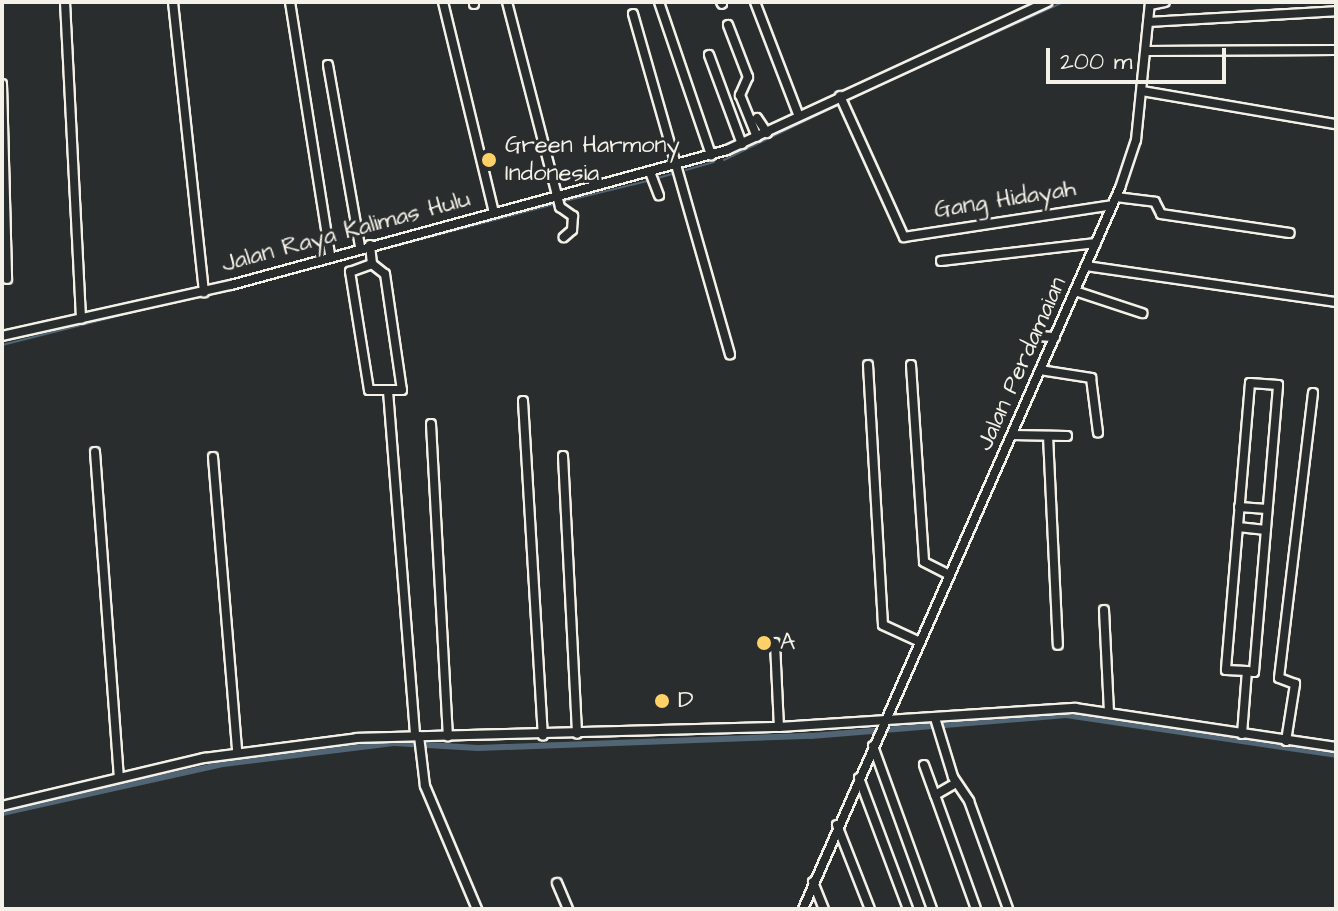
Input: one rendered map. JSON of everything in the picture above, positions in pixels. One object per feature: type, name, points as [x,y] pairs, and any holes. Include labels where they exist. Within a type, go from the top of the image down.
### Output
[{"type":"street","points":[[65,2],[81,319]]},
{"type":"street","points":[[173,2],[204,292]]},
{"type":"street","points":[[290,2],[330,254]]},
{"type":"street","points":[[443,2],[494,213]]},
{"type":"street","points":[[507,2],[559,200],[573,216],[572,230],[564,237]]},
{"type":"street","points":[[659,2],[711,155]]},
{"type":"street","points":[[755,2],[798,114]]},
{"type":"street","name":"Jalan Raya Kalimas Hulu","points":[[2,336],[204,292],[360,247],[371,253],[494,213],[559,200],[711,155],[767,133],[798,114],[1048,2]]},
{"type":"street","points":[[1150,4],[1165,2]]},
{"type":"street","name":"Jalan Perdamaian","points":[[803,909],[837,825],[1012,435],[1133,154],[1150,4]]},
{"type":"street","points":[[1148,22],[1336,11]]},
{"type":"street","points":[[633,14],[679,163],[730,354]]},
{"type":"street","points":[[728,25],[748,77],[740,95],[757,137]]},
{"type":"street","points":[[1147,51],[1336,50]]},
{"type":"street","points":[[709,55],[742,144]]},
{"type":"street","points":[[328,65],[360,247]]},
{"type":"street","points":[[2,84],[7,279]]},
{"type":"street","points":[[1142,91],[1336,124]]},
{"type":"street","name":"Gang Hidayah","points":[[840,96],[904,237],[1114,201],[1155,202],[1161,214],[1290,233]]},
{"type":"street","points":[[757,118],[767,133]]},
{"type":"street","points":[[650,172],[659,195]]},
{"type":"street","points":[[941,261],[1096,243]]},
{"type":"street","points":[[371,253],[385,274],[402,390],[369,390],[350,272],[371,253]]},
{"type":"street","points":[[1086,266],[1336,302]]},
{"type":"street","points":[[1075,291],[1142,313]]},
{"type":"street","points":[[1035,336],[1055,337]]},
{"type":"street","points":[[868,365],[883,625],[920,642]]},
{"type":"street","points":[[911,365],[924,562],[950,575]]},
{"type":"street","points":[[1040,370],[1091,378],[1098,433]]},
{"type":"street","points":[[1250,383],[1278,385],[1267,509],[1254,672],[1226,670],[1250,383]]},
{"type":"street","points":[[388,391],[419,752],[425,786],[477,909]]},
{"type":"street","points":[[1286,741],[1295,684],[1279,678],[1313,393]]},
{"type":"street","points":[[523,401],[543,735]]},
{"type":"street","points":[[431,424],[448,737]]},
{"type":"street","points":[[1012,435],[1067,436]]},
{"type":"street","points":[[1048,436],[1058,645]]},
{"type":"street","points":[[95,452],[119,776]]},
{"type":"street","points":[[563,456],[577,734]]},
{"type":"street","points":[[213,457],[237,752]]},
{"type":"street","points":[[1239,507],[1267,509]]},
{"type":"street","points":[[1238,527],[1266,530]]},
{"type":"street","points":[[1104,610],[1109,711]]},
{"type":"street","points":[[775,643],[779,727]]},
{"type":"street","points":[[1242,734],[1247,671]]},
{"type":"street","points":[[2,806],[119,776],[237,752],[417,738],[779,727],[882,728],[1058,708],[1109,711],[1336,747]]},
{"type":"street","points":[[936,724],[956,783],[969,801],[1008,909]]},
{"type":"street","points":[[873,746],[932,909]]},
{"type":"street","points":[[924,765],[976,909]]},
{"type":"street","points":[[859,778],[908,909]]},
{"type":"street","points":[[935,795],[956,783]]},
{"type":"street","points":[[837,825],[870,909]]},
{"type":"street","points":[[813,882],[824,909]]},
{"type":"street","points":[[557,883],[568,909]]},
{"type":"waterway","points":[[869,90],[1064,2]]},
{"type":"waterway","points":[[1144,21],[1145,2]]},
{"type":"waterway","points":[[847,100],[864,92]]},
{"type":"waterway","points":[[724,160],[838,105]]},
{"type":"waterway","points":[[686,170],[714,162]]},
{"type":"waterway","points":[[658,178],[676,173]]},
{"type":"waterway","points":[[561,202],[648,181]]},
{"type":"waterway","points":[[376,251],[555,204]]},
{"type":"waterway","points":[[2,345],[369,253]]},
{"type":"waterway","points":[[2,813],[223,764],[394,743],[478,748],[811,736],[1066,715],[1336,755]]},
{"type":"place","name":"Green Harmony Indonesia","points":[[489,160]]},
{"type":"place","name":"A","points":[[764,643]]},
{"type":"place","name":"D","points":[[662,701]]}]
